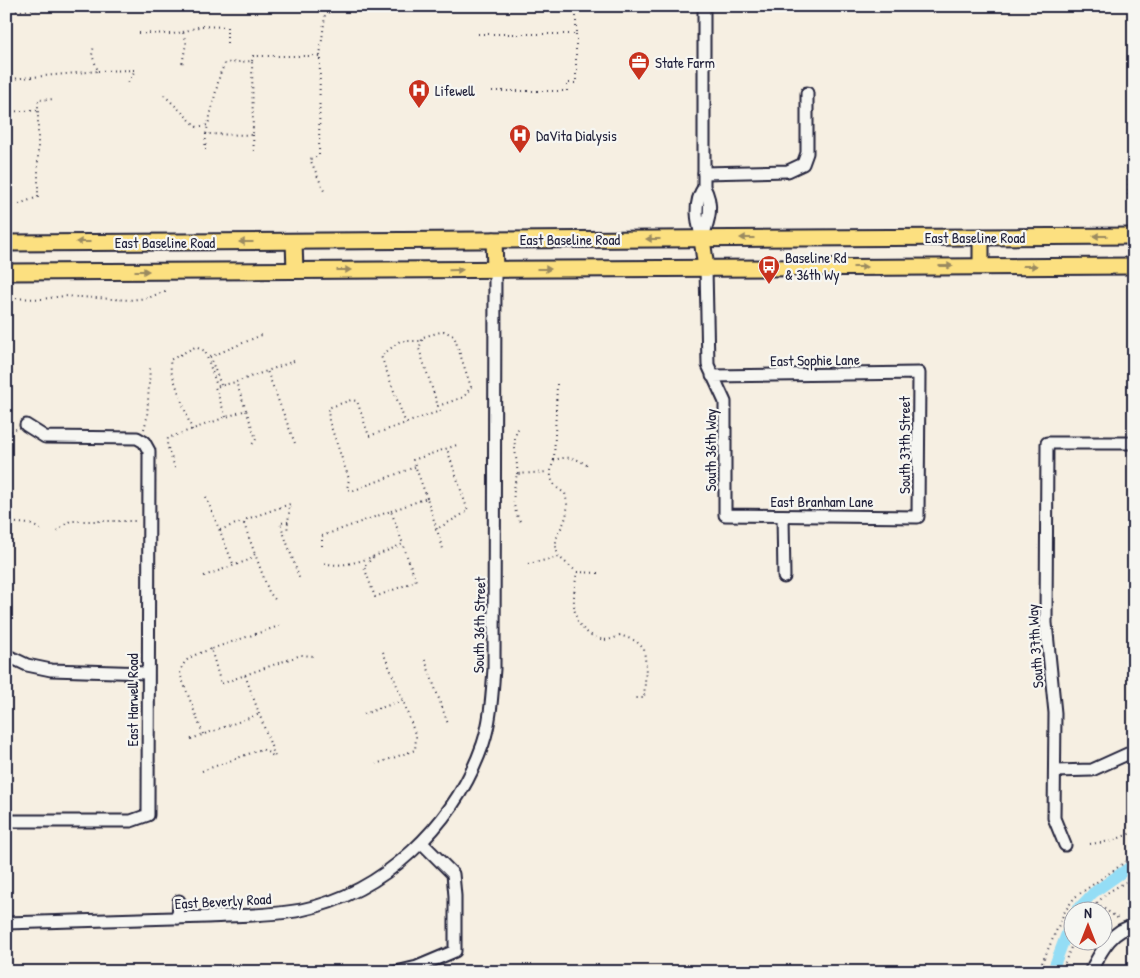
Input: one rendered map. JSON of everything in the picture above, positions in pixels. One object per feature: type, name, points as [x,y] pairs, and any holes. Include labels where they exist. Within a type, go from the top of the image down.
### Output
[{"type":"main road","name":"East Baseline Road","points":[[6,243],[1134,236]]},
{"type":"main road","points":[[981,237],[981,266]]},
{"type":"main road","points":[[702,239],[706,268]]},
{"type":"main road","points":[[494,240],[495,269]]},
{"type":"main road","points":[[294,242],[295,270]]},
{"type":"main road","name":"East Baseline Road","points":[[6,272],[1130,265]]},
{"type":"street","points":[[702,239],[697,220],[698,196],[704,187],[704,6]]},
{"type":"street","points":[[704,172],[788,171],[804,164],[807,153],[807,93]]},
{"type":"street","name":"South 36th Way","points":[[706,268],[708,366],[725,402],[725,516]]},
{"type":"street","name":"South 36th Street","points":[[422,843],[451,805],[470,774],[483,744],[490,714],[494,670],[495,269]]},
{"type":"street","name":"East Sophie Lane","points":[[712,376],[919,373]]},
{"type":"street","name":"South 37th Street","points":[[918,516],[919,373]]},
{"type":"street","name":"East Harwell Road","points":[[6,821],[131,821],[148,815],[149,451],[144,442],[137,438],[45,438],[26,425]]},
{"type":"street","name":"South 37th Way","points":[[1065,845],[1054,818],[1055,714],[1046,623],[1047,443],[1134,443]]},
{"type":"street","name":"East Branham Lane","points":[[725,516],[918,516]]},
{"type":"street","points":[[783,516],[784,577]]},
{"type":"street","points":[[6,655],[27,665],[51,670],[147,673]]},
{"type":"street","points":[[1055,771],[1092,770],[1134,751]]},
{"type":"street","points":[[396,972],[417,967],[455,951],[455,896],[452,874],[422,843]]},
{"type":"street","name":"East Beverly Road","points":[[6,923],[260,916],[302,910],[348,895],[389,870],[422,843]]},
{"type":"street","points":[[178,918],[179,901]]},
{"type":"street","points":[[1090,972],[1105,944],[1132,926]]},
{"type":"path","points":[[6,12],[68,6]]},
{"type":"path","points":[[492,91],[567,91],[568,83],[576,83],[576,6]]},
{"type":"path","points":[[325,193],[310,160],[319,156],[320,56],[324,15],[333,10],[345,8]]},
{"type":"path","points":[[139,33],[173,34],[201,26],[227,27],[227,44]]},
{"type":"path","points":[[182,65],[186,43],[183,32]]},
{"type":"path","points":[[478,34],[576,34]]},
{"type":"path","points":[[94,44],[92,55],[98,71]]},
{"type":"path","points":[[254,153],[253,56],[320,56]]},
{"type":"path","points":[[205,150],[206,134],[220,74],[225,63],[252,61]]},
{"type":"path","points":[[12,79],[98,71],[135,70],[127,86]]},
{"type":"path","points":[[164,94],[197,127],[208,126]]},
{"type":"path","points":[[9,205],[19,204],[38,197],[38,100],[54,99]]},
{"type":"path","points":[[6,112],[38,110]]},
{"type":"path","points":[[206,134],[254,135]]},
{"type":"path","points":[[1133,148],[1133,166],[1129,166],[1128,198],[1134,200]]},
{"type":"path","points":[[6,298],[42,299],[64,296],[129,300],[158,294],[165,291],[166,286]]},
{"type":"path","points":[[415,467],[352,490],[348,489],[349,479],[329,421],[328,408],[351,400],[357,401],[369,436],[440,411],[438,406],[419,349],[423,337],[444,330],[454,336],[471,387],[464,397],[438,406]]},
{"type":"path","points":[[219,386],[210,357],[264,334]]},
{"type":"path","points":[[406,424],[381,356],[400,341],[422,341]]},
{"type":"path","points":[[192,430],[171,371],[170,360],[195,347],[205,351],[219,386]]},
{"type":"path","points":[[226,417],[215,387],[236,382],[294,361]]},
{"type":"path","points":[[145,427],[150,366]]},
{"type":"path","points":[[268,371],[296,446]]},
{"type":"path","points":[[236,382],[256,438],[251,446]]},
{"type":"path","points":[[557,384],[554,460],[549,472],[555,485],[565,493],[567,510],[555,549],[559,557],[577,572],[598,573]]},
{"type":"path","points":[[175,468],[167,445],[168,438],[246,410]]},
{"type":"path","points":[[520,426],[516,431],[514,460],[517,474],[514,485],[514,511],[520,521]]},
{"type":"path","points":[[442,549],[427,498],[413,460],[457,445]]},
{"type":"path","points":[[435,530],[468,512],[447,448]]},
{"type":"path","points":[[554,460],[569,456],[588,466]]},
{"type":"path","points":[[517,474],[549,472]]},
{"type":"path","points":[[206,497],[234,566]]},
{"type":"path","points":[[322,546],[322,536],[427,498]]},
{"type":"path","points":[[244,524],[247,520],[290,504],[287,532]]},
{"type":"path","points":[[374,555],[364,567],[375,596],[416,581],[391,511]]},
{"type":"path","points":[[57,531],[70,520],[138,521]]},
{"type":"path","points":[[6,522],[30,524],[42,530]]},
{"type":"path","points":[[288,522],[280,523],[300,580]]},
{"type":"path","points":[[220,530],[238,523],[244,524]]},
{"type":"path","points":[[244,524],[269,592],[277,602]]},
{"type":"path","points":[[323,562],[335,566],[374,555],[403,544]]},
{"type":"path","points":[[204,576],[249,560],[255,554]]},
{"type":"path","points":[[528,564],[559,557]]},
{"type":"path","points":[[577,572],[573,603],[581,628],[602,640],[612,640],[620,636],[636,640],[644,648],[646,667],[644,698],[634,698]]},
{"type":"path","points":[[203,734],[180,674],[182,665],[188,657],[282,625]]},
{"type":"path","points":[[210,649],[222,684],[301,655],[314,656]]},
{"type":"path","points":[[376,764],[415,750],[416,737],[383,652]]},
{"type":"path","points":[[425,660],[448,724]]},
{"type":"path","points":[[202,771],[262,749],[275,757],[245,675]]},
{"type":"path","points":[[364,714],[403,700]]},
{"type":"path","points":[[191,739],[260,714]]},
{"type":"path","points":[[1090,844],[1112,841],[1134,832]]},
{"type":"path","points":[[1038,972],[1065,911],[1074,897],[1134,856]]},
{"type":"path","points":[[1100,900],[1134,877]]},
{"type":"path","points":[[1112,913],[1132,926]]},
{"type":"path","points":[[1061,972],[1070,950]]},
{"type":"waterway","points":[[1086,900],[1093,893],[1134,864]]},
{"type":"waterway","points":[[1052,972],[1062,946]]},
{"type":"place","name":"State Farm","points":[[639,81]]},
{"type":"place","name":"Lifewell","points":[[419,109]]},
{"type":"place","name":"DaVita Dialysis","points":[[520,154]]},
{"type":"place","name":"Baseline Rd & 36th Wy","points":[[769,285]]}]
